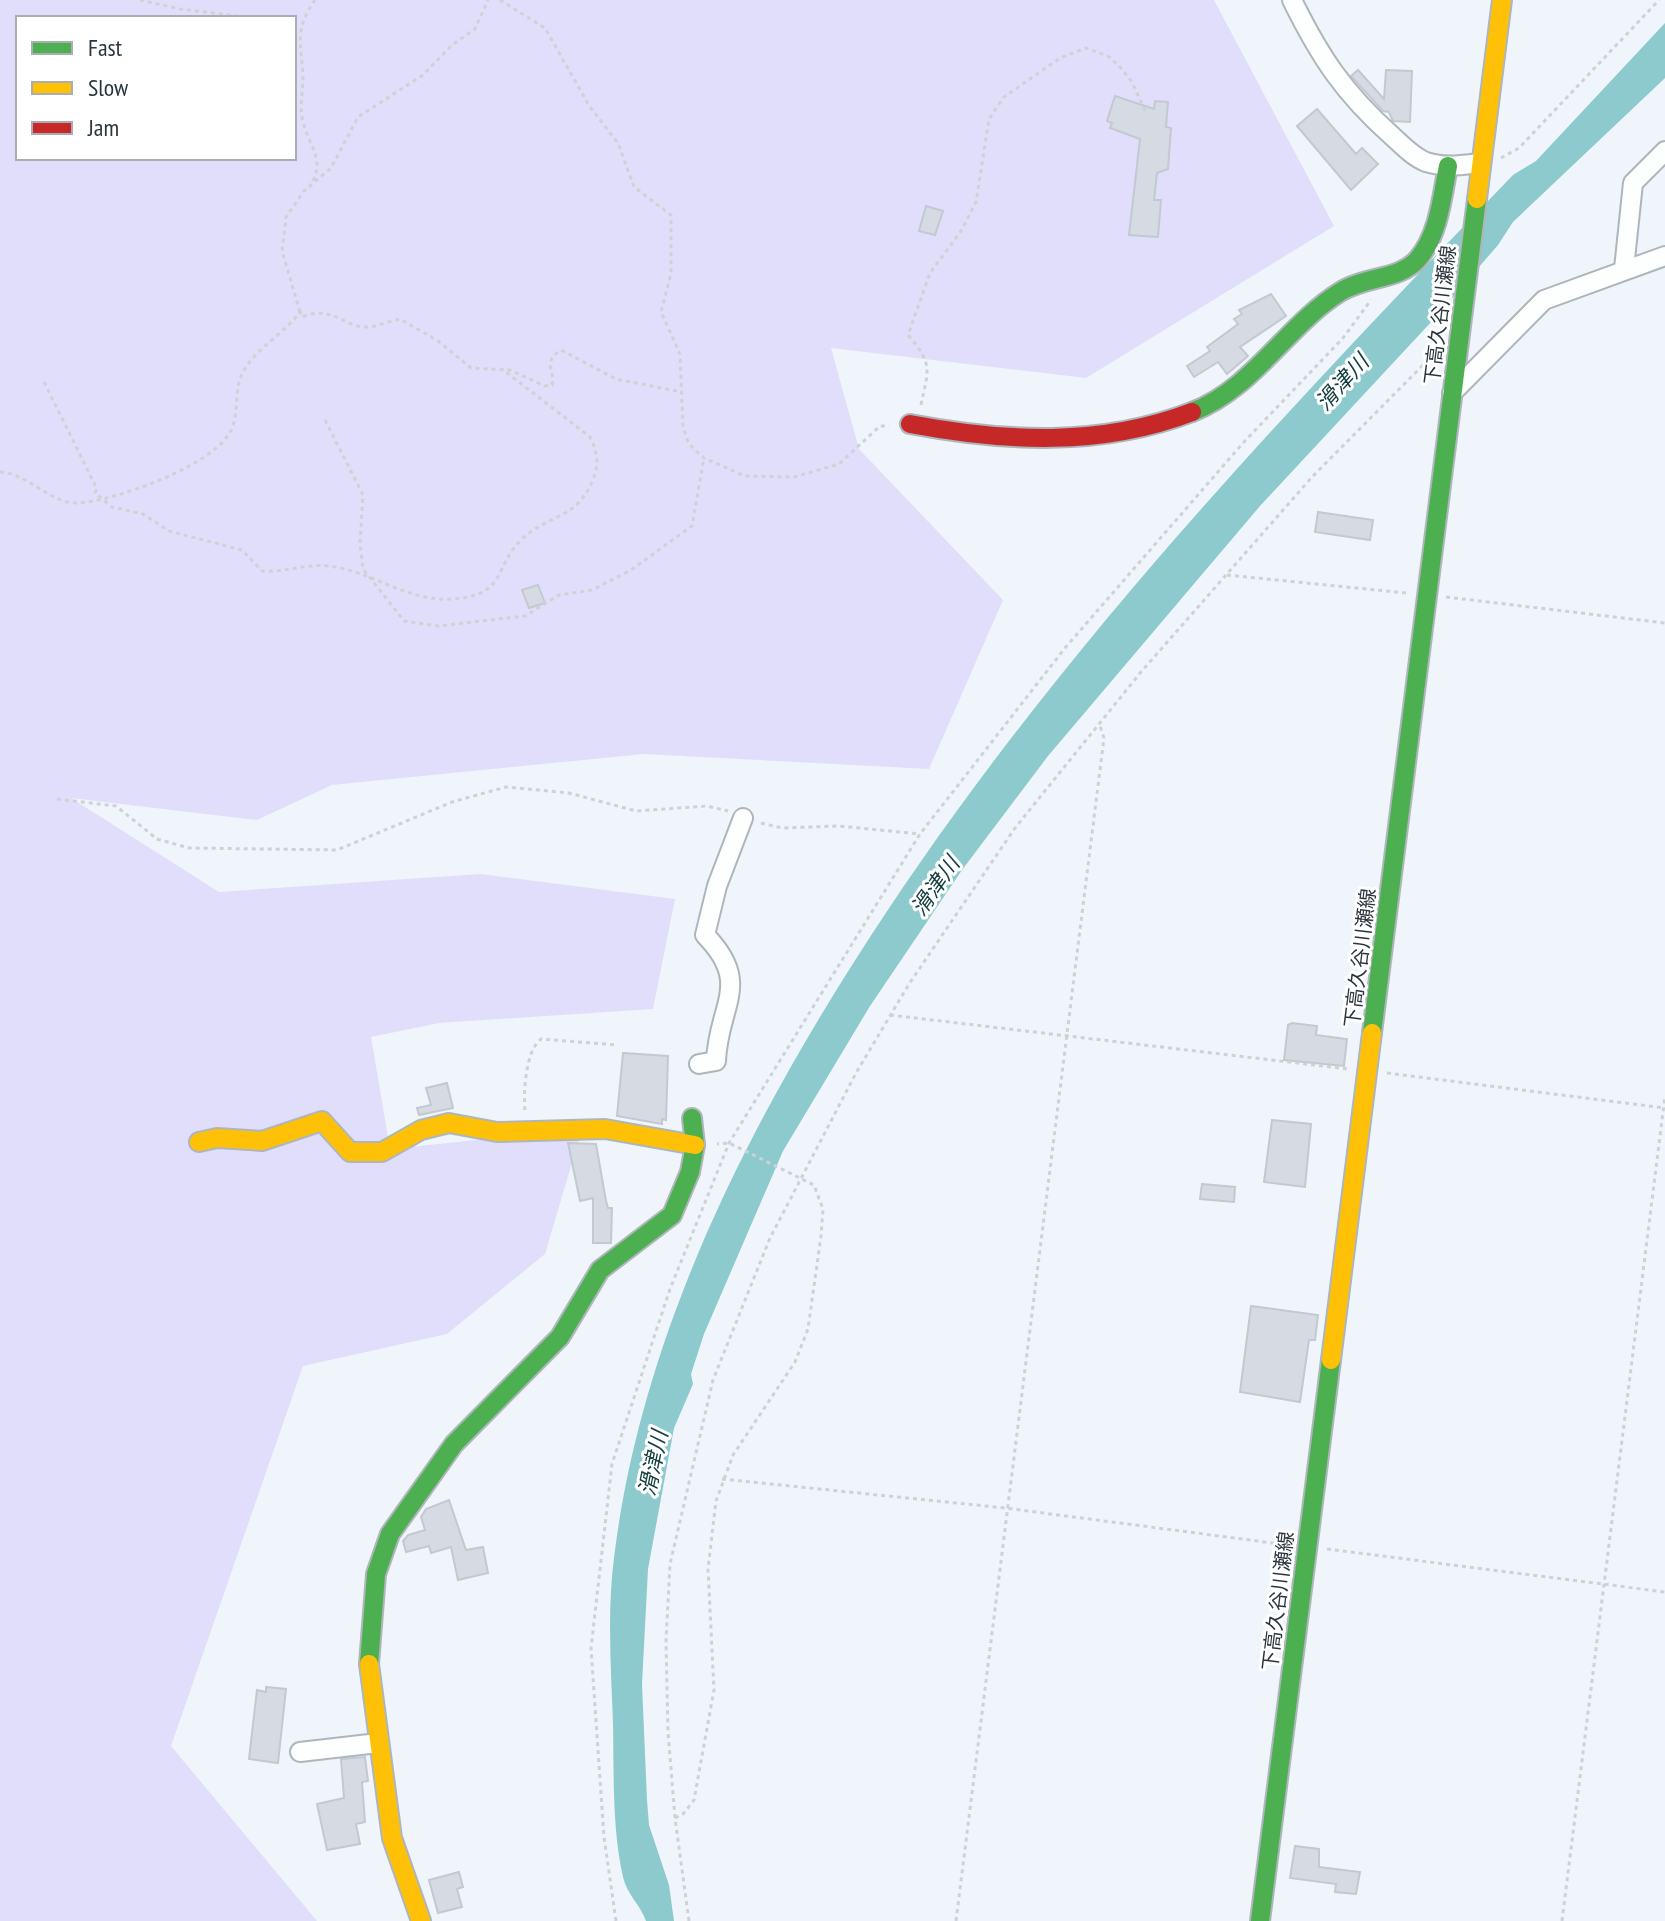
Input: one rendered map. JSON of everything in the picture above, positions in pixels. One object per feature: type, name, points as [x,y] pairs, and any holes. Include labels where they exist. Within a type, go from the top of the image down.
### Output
[{"type":"street","points":[[1292,0],[1321,56],[1352,100],[1409,152],[1423,161],[1480,170]]},
{"type":"street","name":"下高久谷川瀬線","points":[[1260,1921],[1502,0]]},
{"type":"street","points":[[1624,269],[1633,183],[1665,151]]},
{"type":"street","points":[[910,424],[987,438],[1079,439],[1177,420],[1202,409],[1234,389],[1336,294],[1358,282],[1400,274],[1425,250],[1433,233],[1448,166]]},
{"type":"street","points":[[1452,393],[1544,300],[1665,256]]},
{"type":"street","points":[[699,1064],[716,1061],[731,990],[732,977],[726,962],[705,935],[717,886],[743,818]]},
{"type":"street","points":[[421,1921],[392,1838],[378,1743],[368,1653],[376,1574],[390,1534],[454,1444],[560,1337],[600,1270],[672,1215],[690,1172],[695,1145],[692,1118]]},
{"type":"street","points":[[199,1142],[216,1136],[259,1141],[322,1121],[344,1149],[382,1152],[421,1130],[449,1123],[497,1132],[605,1129],[695,1145]]},
{"type":"street","points":[[300,1752],[378,1743]]},
{"type":"path","points":[[140,0],[236,16]]},
{"type":"path","points":[[315,0],[301,25],[298,44],[303,82],[302,121],[317,153],[319,169],[286,217],[281,236],[302,317],[315,312],[330,313],[368,328],[400,319],[438,341],[471,368],[502,369],[526,375],[545,386],[552,385],[550,365],[554,355],[561,350],[616,379],[682,392]]},
{"type":"path","points":[[311,184],[331,168],[358,117],[423,75],[452,45],[475,29],[488,0]]},
{"type":"path","points":[[500,0],[545,28],[590,107],[618,143],[634,187],[671,215],[671,274],[661,312],[680,354],[683,427],[688,442],[704,458],[745,476],[794,477],[839,464],[880,426],[910,424],[919,411],[929,374],[923,353],[908,335],[930,273],[961,231],[976,202],[989,119],[997,105],[1060,58],[1086,48],[1108,56],[1120,67],[1132,82],[1147,115]]},
{"type":"path","points":[[1480,170],[1519,148],[1659,0]]},
{"type":"path","points":[[296,24],[301,25]]},
{"type":"path","points":[[616,1921],[604,1837],[591,1648],[612,1464],[670,1289],[729,1143],[920,834],[1065,648],[1379,293]]},
{"type":"path","points":[[0,472],[65,501],[80,503],[165,482],[206,455],[231,431],[242,374],[254,357],[300,312]]},
{"type":"path","points":[[689,1921],[675,1818],[668,1732],[666,1641],[670,1564],[713,1380],[770,1238],[803,1177],[824,1129],[890,1015],[1015,828],[1099,723],[1312,477],[1436,349],[1458,348]]},
{"type":"path","points":[[44,382],[99,497],[112,507],[143,514],[169,531],[242,550],[262,571],[284,572],[313,564],[367,576],[404,592],[450,600],[484,592],[496,583],[518,542],[582,504],[598,467],[597,449],[590,437],[502,369]]},
{"type":"path","points":[[325,420],[363,495],[360,543],[367,576],[404,621],[418,624],[438,626],[525,616],[559,595],[592,590],[631,570],[692,526],[704,458]]},
{"type":"path","points":[[956,1921],[1005,1508],[1104,738],[1099,723]]},
{"type":"path","points":[[57,799],[116,806],[157,839],[189,848],[337,850],[452,802],[506,787],[569,793],[636,811],[721,807],[743,818],[782,828],[839,826],[920,834]]},
{"type":"path","points":[[890,1015],[1664,1108]]},
{"type":"path","points":[[532,1130],[524,1101],[535,1043],[541,1039],[618,1045]]},
{"type":"path","points":[[1562,1921],[1665,1096]]},
{"type":"path","points":[[675,1818],[683,1814],[694,1800],[713,1700],[708,1569],[722,1479],[760,1410],[795,1362],[808,1329],[823,1209],[814,1185],[803,1177],[735,1146]]},
{"type":"path","points":[[722,1479],[1005,1508],[1665,1592]]},
{"type":"shaded area","points":[[0,0],[1214,0],[1334,226],[1086,378],[831,348],[859,449],[1003,600],[929,769],[644,754],[332,785],[257,820],[71,798],[219,892],[480,874],[675,899],[653,1009],[439,1023],[371,1037],[390,1149],[582,1129],[545,1254],[447,1334],[303,1366],[171,1746],[317,1921],[0,1921]]},
{"type":"water","name":"滑津川","points":[[1665,23],[1665,78],[1513,222],[1498,245],[1433,320],[1260,506],[1048,756],[962,870],[870,1006],[783,1151],[704,1334],[691,1374],[693,1384],[674,1428],[648,1569],[642,1684],[647,1800],[649,1825],[669,1885],[674,1921],[646,1921],[625,1883],[617,1839],[610,1640],[614,1558],[627,1478],[646,1400],[671,1323],[734,1174],[772,1101],[854,962],[926,854],[1081,650],[1163,552],[1335,362],[1513,175],[1536,161]]},
{"type":"building","points":[[1358,70],[1384,99],[1386,70],[1412,71],[1410,122],[1393,121],[1389,112],[1383,111],[1351,76]]},
{"type":"building","points":[[1115,96],[1154,109],[1155,101],[1168,102],[1166,127],[1171,128],[1168,169],[1157,173],[1154,200],[1161,200],[1158,237],[1129,235],[1140,139],[1110,128],[1112,123],[1107,121]]},
{"type":"building","points":[[1317,109],[1356,154],[1362,148],[1378,164],[1351,190],[1297,126]]},
{"type":"building","points":[[926,206],[943,211],[935,235],[919,231]]},
{"type":"building","points":[[1271,294],[1286,316],[1240,347],[1248,356],[1227,374],[1218,362],[1194,377],[1187,366],[1210,351],[1207,347],[1238,324],[1234,319],[1242,314],[1239,310]]},
{"type":"building","points":[[1318,512],[1373,520],[1370,540],[1315,532]]},
{"type":"building","points":[[538,585],[545,603],[529,608],[522,590]]},
{"type":"building","points":[[1288,1025],[1317,1026],[1316,1035],[1347,1039],[1344,1066],[1284,1060]]},
{"type":"building","points":[[623,1053],[668,1056],[666,1120],[662,1119],[662,1124],[617,1116]]},
{"type":"building","points":[[447,1083],[453,1108],[419,1115],[417,1108],[431,1105],[426,1088]]},
{"type":"building","points":[[1272,1120],[1311,1124],[1305,1187],[1264,1182]]},
{"type":"building","points":[[568,1143],[596,1144],[606,1201],[608,1208],[612,1208],[611,1243],[593,1243],[593,1198],[580,1201]]},
{"type":"building","points":[[1202,1184],[1235,1187],[1234,1202],[1200,1199]]},
{"type":"building","points":[[1251,1306],[1318,1315],[1315,1340],[1309,1340],[1300,1402],[1240,1392]]},
{"type":"building","points":[[449,1500],[466,1550],[483,1547],[488,1573],[458,1580],[451,1547],[431,1553],[429,1546],[406,1552],[403,1541],[408,1535],[425,1530],[421,1517],[426,1509]]},
{"type":"building","points":[[266,1687],[286,1689],[278,1763],[249,1759],[257,1690],[266,1692]]},
{"type":"building","points":[[365,1757],[368,1781],[362,1782],[365,1822],[356,1824],[360,1844],[327,1850],[317,1804],[344,1798],[341,1759]]},
{"type":"building","points":[[1295,1846],[1319,1849],[1319,1867],[1360,1872],[1356,1894],[1335,1892],[1336,1884],[1290,1878]]},
{"type":"building","points":[[459,1872],[463,1887],[457,1889],[462,1907],[438,1913],[429,1880]]},
{"type":"traffic: fast","points":[[1192,412],[1234,388],[1303,322],[1340,292],[1411,266],[1431,238],[1448,166]]},
{"type":"traffic: fast","points":[[1372,1033],[1477,199]]},
{"type":"traffic: fast","points":[[369,1664],[376,1574],[390,1534],[454,1444],[560,1337],[600,1270],[672,1215],[690,1172],[695,1145],[692,1118]]},
{"type":"traffic: fast","points":[[1260,1921],[1331,1360]]},
{"type":"traffic: slow","points":[[1477,199],[1502,0]]},
{"type":"traffic: slow","points":[[1331,1360],[1372,1033]]},
{"type":"traffic: slow","points":[[199,1142],[217,1138],[262,1141],[322,1121],[350,1152],[382,1152],[421,1130],[449,1123],[497,1132],[605,1129],[695,1145]]},
{"type":"traffic: slow","points":[[369,1664],[392,1838],[421,1921]]},
{"type":"traffic: jam","points":[[910,424],[981,435],[1052,438],[1123,431],[1192,412]]}]
